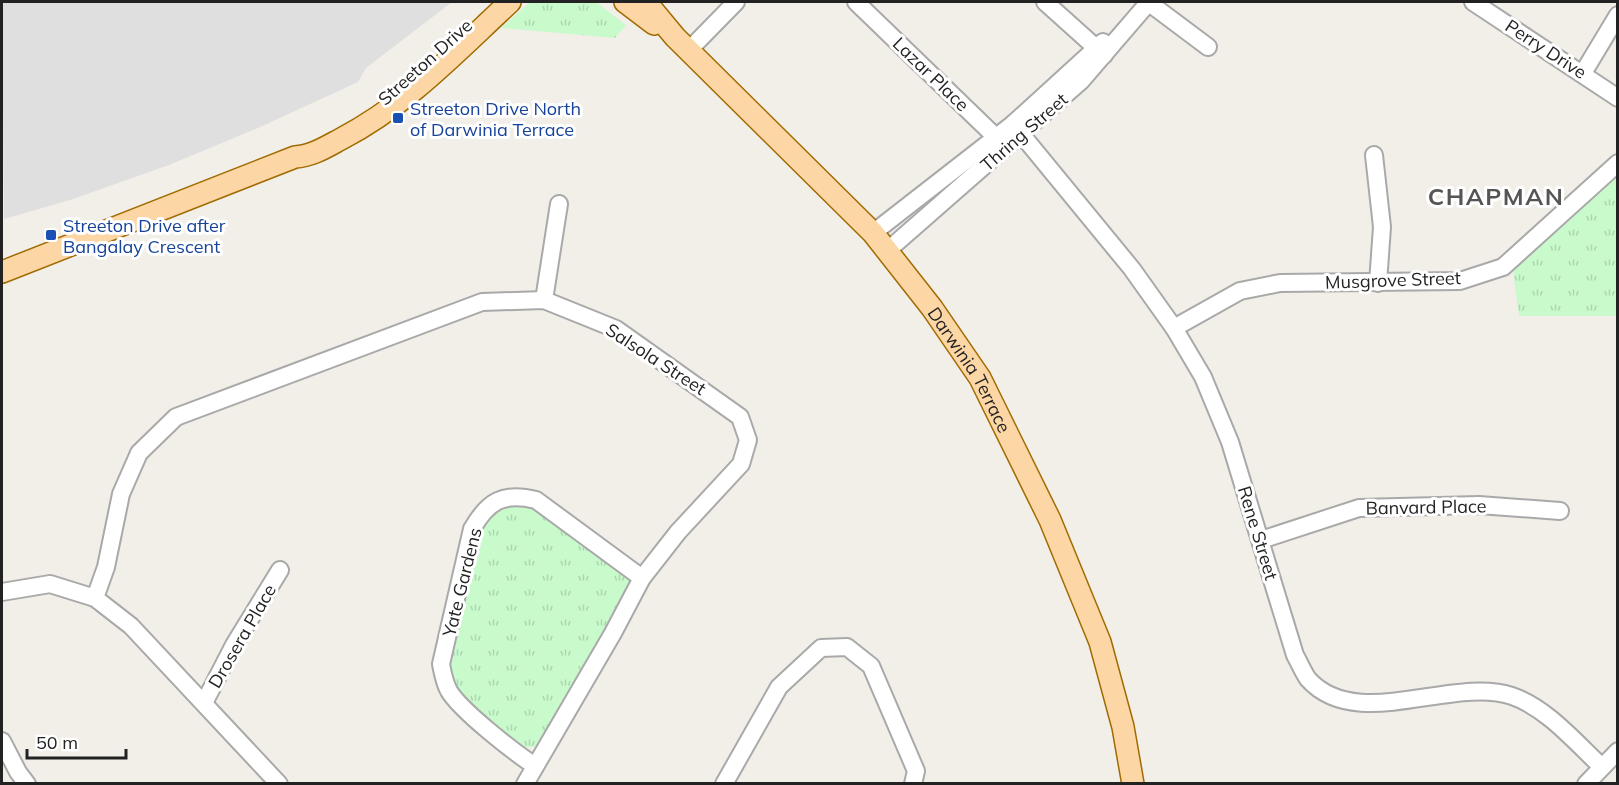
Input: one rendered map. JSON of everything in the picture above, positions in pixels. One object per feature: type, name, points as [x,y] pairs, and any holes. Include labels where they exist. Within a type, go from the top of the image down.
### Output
[{"type":"main road","name":"Streeton Drive","points":[[294,158],[302,150],[385,100],[417,74],[493,2]]},
{"type":"main road","name":"Streeton Drive","points":[[2,272],[332,144],[394,107],[452,59],[510,2]]},
{"type":"main road","name":"Darwinia Terrace","points":[[625,2],[682,44]]},
{"type":"main road","name":"Darwinia Terrace","points":[[646,2],[682,44],[873,234],[932,308],[980,378],[1050,520],[1100,642],[1123,728],[1133,783]]},
{"type":"street","points":[[682,44],[736,2]]},
{"type":"street","name":"Lazar Place","points":[[856,2],[1001,142]]},
{"type":"street","points":[[1045,2],[1100,52]]},
{"type":"street","name":"Thring Street","points":[[1100,52],[1136,2]]},
{"type":"street","points":[[1149,2],[1208,46]]},
{"type":"street","name":"Thring Street","points":[[873,234],[1017,129],[1100,52],[1149,2]]},
{"type":"street","name":"Perry Drive","points":[[1473,2],[1584,73],[1617,98]]},
{"type":"street","points":[[1584,73],[1617,15]]},
{"type":"street","name":"Rene Street","points":[[1017,129],[1132,269],[1174,328],[1203,377],[1226,431],[1295,655],[1307,678],[1321,691],[1342,701],[1372,702],[1480,692],[1512,696],[1538,710],[1602,767]]},
{"type":"street","name":"Thring Street","points":[[887,251],[1001,142]]},
{"type":"street","points":[[1374,155],[1382,227],[1378,283]]},
{"type":"street","name":"Musgrove Street","points":[[1174,328],[1240,291],[1280,283],[1460,281],[1503,267],[1617,163]]},
{"type":"street","points":[[544,300],[559,204]]},
{"type":"street","name":"Salsola Street","points":[[95,598],[106,567],[121,494],[139,453],[176,417],[482,302],[544,300],[616,329],[740,417],[748,440],[741,464],[678,532],[642,578],[525,783]]},
{"type":"street","name":"Yate Gardens","points":[[535,766],[514,752],[450,693],[443,679],[441,664],[472,529],[483,510],[500,499],[518,496],[536,500],[642,578]]},
{"type":"street","name":"Banvard Place","points":[[1261,540],[1359,508],[1479,505],[1560,512]]},
{"type":"street","name":"Drosera Place","points":[[204,703],[234,645],[280,570]]},
{"type":"street","points":[[2,592],[50,584],[95,598],[130,626],[279,783]]},
{"type":"street","points":[[724,783],[779,687],[821,648],[847,647],[871,666],[916,771],[913,783]]},
{"type":"street","points":[[2,741],[18,772],[27,783]]},
{"type":"street","points":[[1586,783],[1617,751]]},
{"type":"shaded area","points":[[2,2],[452,2],[366,68],[358,82],[258,128],[169,165],[70,200],[4,219]]},
{"type":"green space","points":[[530,2],[596,2],[626,25],[615,38],[501,28]]},
{"type":"green space","points":[[1617,167],[1617,316],[1519,316],[1512,264]]},
{"type":"green space","points":[[512,502],[530,504],[632,580],[632,587],[538,746],[521,748],[456,690],[450,678],[448,660],[482,523],[496,508]]},
{"type":"place","name":"Streeton Drive North of Darwinia Terrace","points":[[398,118]]},
{"type":"place","name":"Streeton Drive after Bangalay Crescent","points":[[51,235]]},
{"type":"district","name":"CHAPMAN","points":[[1496,196]]}]
